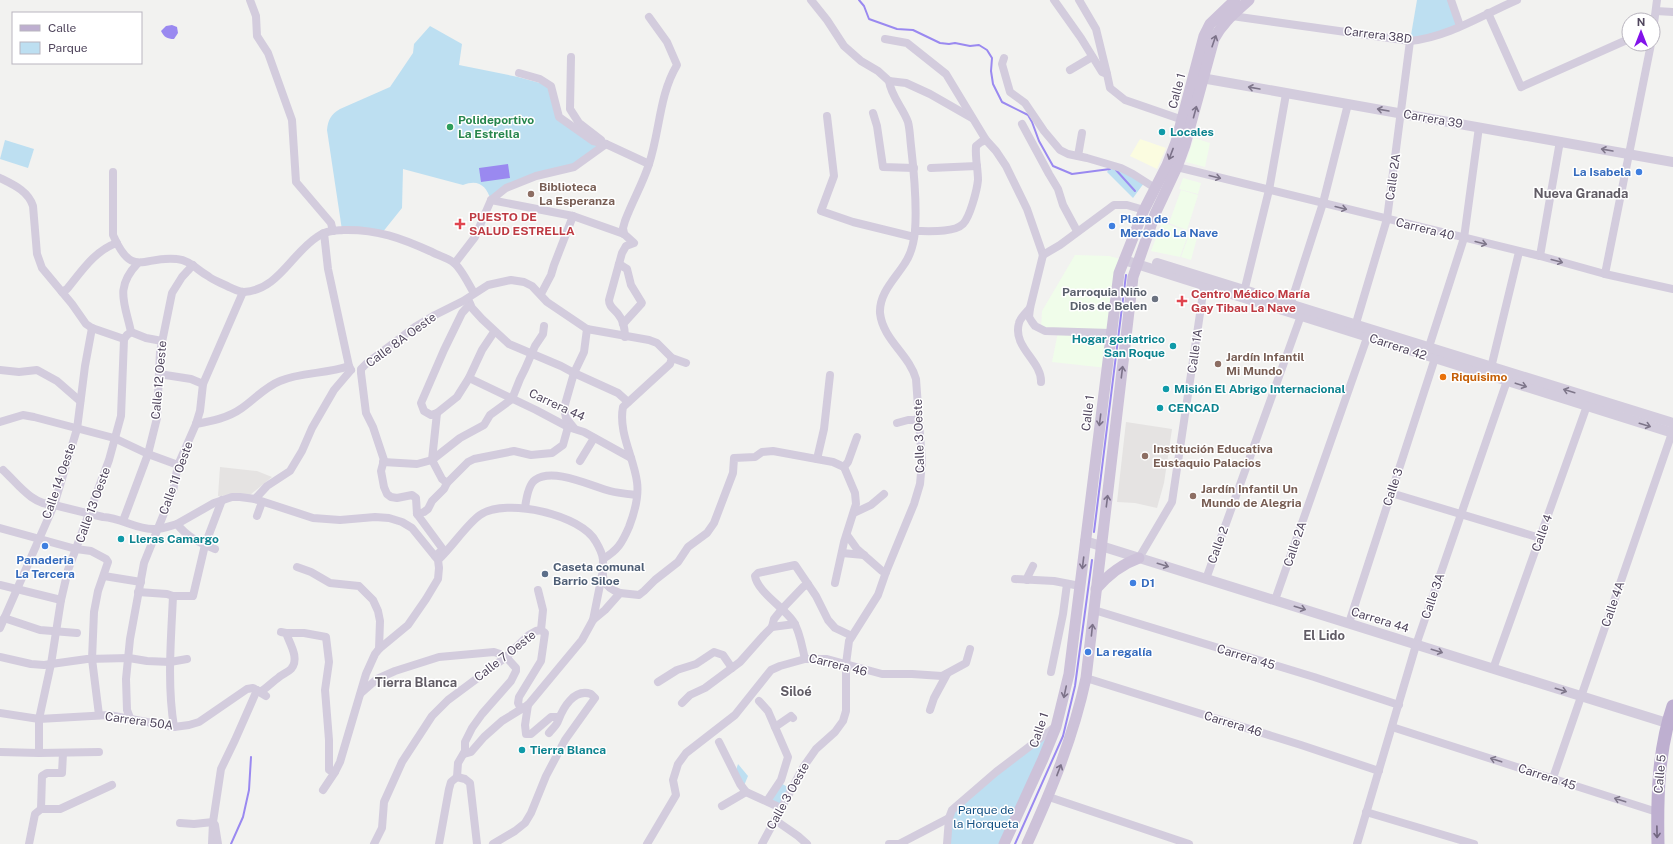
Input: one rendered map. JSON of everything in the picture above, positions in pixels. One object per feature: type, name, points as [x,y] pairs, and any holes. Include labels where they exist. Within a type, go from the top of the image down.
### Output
[{"type":"main road","name":"Calle 1","points":[[1027,844],[1049,797],[1078,715],[1086,678],[1133,277],[1155,214],[1177,167],[1192,122],[1204,36],[1210,24],[1235,0]]},
{"type":"main road","name":"Calle 1","points":[[1004,844],[1043,760],[1056,727],[1069,674],[1119,273],[1144,210],[1167,165],[1214,39],[1219,30],[1249,0]]},
{"type":"main road","points":[[1096,589],[1111,574],[1129,561],[1139,558]]},
{"type":"main road","name":"Calle 5","points":[[1658,844],[1657,812],[1661,757],[1671,725],[1673,706]]},
{"type":"street","points":[[250,0],[256,16],[257,36],[268,54],[292,120],[296,182],[331,223],[328,232],[328,269],[350,368],[334,390],[290,471],[267,486],[259,500],[257,516]]},
{"type":"street","points":[[811,0],[827,20],[844,46],[861,61],[878,71],[889,81],[906,83],[930,94],[972,118]]},
{"type":"street","points":[[1054,0],[1081,38],[1102,72],[1106,74]]},
{"type":"street","points":[[1079,0],[1096,29],[1110,88],[1125,100],[1183,120]]},
{"type":"street","points":[[1451,0],[1460,26]]},
{"type":"street","name":"Carrera 38D","points":[[1232,16],[1410,41],[1428,39],[1517,0]]},
{"type":"street","points":[[1657,0],[1656,11],[1673,12]]},
{"type":"street","points":[[1488,13],[1521,88],[1621,43]]},
{"type":"street","points":[[624,234],[623,228],[625,221],[649,164],[663,100],[671,76],[677,65],[667,42],[652,20]]},
{"type":"street","points":[[885,39],[907,43],[952,80],[972,118],[986,140],[1006,166],[1023,200],[1043,255],[1030,308],[1030,317],[1035,326],[1046,331],[1112,333]]},
{"type":"street","name":"Calle 2A","points":[[1355,329],[1387,219],[1402,114],[1410,41]]},
{"type":"street","points":[[1605,274],[1649,52]]},
{"type":"street","points":[[571,57],[570,109],[579,123],[606,144]]},
{"type":"street","points":[[1070,70],[1092,57]]},
{"type":"street","points":[[1004,58],[1002,64],[1010,92],[1025,103],[1044,131],[1060,150],[1068,154],[1121,168],[1155,188]]},
{"type":"street","points":[[519,73],[540,79],[551,86],[559,117],[593,141],[606,144],[649,164]]},
{"type":"street","name":"Carrera 39","points":[[1199,78],[1673,162]]},
{"type":"street","name":"Calle 3 Oeste","points":[[762,844],[804,766],[816,749],[843,720],[846,710],[846,664],[849,641],[874,604],[914,504],[920,484],[922,462],[918,420],[918,393],[914,374],[891,342],[882,324],[880,313],[881,304],[886,289],[906,261],[913,244],[915,234],[914,168],[908,123],[896,100],[889,81]]},
{"type":"street","points":[[1243,294],[1269,190],[1286,94]]},
{"type":"street","points":[[1290,308],[1323,204],[1348,104]]},
{"type":"street","points":[[873,113],[877,126],[883,167],[914,168]]},
{"type":"street","points":[[827,116],[834,176],[821,211],[853,222],[915,234],[952,229],[963,224],[971,209],[976,193],[978,179],[976,146],[986,140]]},
{"type":"street","points":[[1022,124],[1058,189],[1062,197],[1063,205],[1077,231]]},
{"type":"street","name":"Calle 3","points":[[1349,624],[1392,493],[1464,238],[1479,127]]},
{"type":"street","points":[[1078,156],[1082,133]]},
{"type":"street","points":[[1540,256],[1560,142]]},
{"type":"street","points":[[455,263],[475,237],[491,200],[506,188],[536,176],[574,167],[606,144]]},
{"type":"street","points":[[931,168],[977,166]]},
{"type":"street","name":"Carrera 40","points":[[1177,167],[1540,256],[1605,274],[1673,289]]},
{"type":"street","points":[[113,172],[113,235],[130,260],[138,263],[168,258],[185,260],[208,277],[243,292],[261,287],[271,282],[307,244],[328,232],[358,230],[382,233],[406,241],[455,263],[474,293]]},
{"type":"street","points":[[0,178],[27,194],[31,200],[33,206],[37,254],[42,268],[86,324],[92,328],[124,339],[126,335],[132,332],[146,338],[162,341]]},
{"type":"street","points":[[491,200],[573,216],[624,234],[634,243],[626,246],[622,252],[609,300],[611,307],[618,314],[623,324],[625,337]]},
{"type":"street","points":[[1043,255],[1060,245],[1114,205],[1127,205],[1144,210]]},
{"type":"street","points":[[541,294],[551,275],[556,258],[573,216]]},
{"type":"street","points":[[62,292],[67,289],[94,257],[107,247],[117,243]]},
{"type":"street","points":[[1490,371],[1519,252]]},
{"type":"street","name":"Carrera 42","points":[[1125,257],[1589,402],[1673,430]]},
{"type":"street","points":[[132,332],[123,301],[122,291],[128,278],[138,263]]},
{"type":"street","points":[[618,264],[628,269],[631,285],[642,303],[623,324]]},
{"type":"street","name":"Calle 12 Oeste","points":[[124,521],[148,454],[157,418],[162,341],[172,293],[182,276],[193,265]]},
{"type":"street","name":"Calle 8A Oeste","points":[[437,558],[442,548],[417,514],[416,498],[412,495],[397,498],[391,497],[387,494],[384,487],[381,471],[384,460],[364,405],[361,369],[415,327],[439,312],[469,301],[474,293],[488,285],[511,280],[524,282],[532,286],[547,302],[584,327]]},
{"type":"street","name":"Calle 1A","points":[[1139,558],[1172,502],[1205,282]]},
{"type":"street","name":"Calle 11 Oeste","points":[[130,718],[127,710],[126,691],[130,639],[144,563],[173,491],[178,465],[196,424],[200,411],[203,384],[243,292]]},
{"type":"street","points":[[469,301],[472,308],[494,332],[509,344],[561,366],[618,393],[628,402]]},
{"type":"street","points":[[469,301],[444,350],[421,402],[424,411],[431,415],[437,413],[457,397],[470,378],[482,350],[494,332]]},
{"type":"street","points":[[1030,308],[1019,322],[1018,331],[1024,350],[1040,372],[1041,382]]},
{"type":"street","name":"Calle 2","points":[[1206,579],[1302,312]]},
{"type":"street","points":[[383,462],[417,464],[435,458],[460,438],[484,425],[490,415],[512,399],[535,346],[543,334],[544,326]]},
{"type":"street","points":[[417,514],[426,511],[435,496],[468,462],[474,459],[514,451],[531,455],[552,453],[563,445],[571,428],[566,418],[564,408],[574,373],[584,352],[584,327],[657,343],[672,358],[686,363]]},
{"type":"street","name":"Calle 14 Oeste","points":[[0,628],[54,505],[77,429],[85,366],[92,328]]},
{"type":"street","name":"Calle 2A","points":[[1275,600],[1368,333]]},
{"type":"street","name":"Calle 13 Oeste","points":[[39,753],[39,719],[51,664],[61,600],[68,570],[109,460],[121,416],[124,339]]},
{"type":"street","points":[[603,560],[617,550],[631,520],[637,495],[637,482],[628,451],[622,414],[623,407],[670,364],[672,358]]},
{"type":"street","points":[[196,424],[214,421],[242,409],[270,385],[279,381],[295,376],[340,369],[361,369]]},
{"type":"street","points":[[0,370],[19,372],[37,370],[57,381],[80,401]]},
{"type":"street","points":[[159,374],[191,379],[203,384]]},
{"type":"street","points":[[817,459],[824,429],[830,375]]},
{"type":"street","name":"Calle 3A","points":[[1357,844],[1416,645],[1508,377]]},
{"type":"street","name":"Carrera 44","points":[[470,378],[594,438],[631,458]]},
{"type":"street","name":"Calle 4","points":[[1493,669],[1589,402]]},
{"type":"street","points":[[437,413],[435,458],[446,486]]},
{"type":"street","points":[[0,422],[23,415],[34,417],[114,438],[148,454],[178,465]]},
{"type":"street","points":[[897,423],[908,420],[918,420]]},
{"type":"street","name":"Calle 4A","points":[[1553,778],[1673,430]]},
{"type":"street","points":[[844,467],[848,462],[857,437]]},
{"type":"street","points":[[580,461],[594,438]]},
{"type":"street","points":[[602,575],[607,584],[620,593],[639,595],[654,580],[678,562],[688,547],[707,533],[714,523],[733,472],[734,458],[755,457],[762,452],[773,451],[833,462],[844,467],[856,499],[854,513],[835,583]]},
{"type":"street","points":[[3,470],[34,500],[48,505],[54,505],[124,521],[146,529],[157,530],[177,524],[214,503],[232,497],[259,500],[313,518],[325,520],[348,520],[375,517],[389,518],[402,522],[412,528],[437,558],[439,568],[438,579],[426,600],[408,625],[374,654],[367,672],[340,762],[332,771],[323,790]]},
{"type":"street","points":[[524,508],[532,484],[535,480],[549,475],[573,479],[610,491],[637,495]]},
{"type":"street","points":[[1392,493],[1540,538]]},
{"type":"street","points":[[854,513],[871,505],[884,494]]},
{"type":"street","points":[[138,592],[167,594],[173,596],[193,596],[195,593],[195,586],[205,545],[222,500]]},
{"type":"street","points":[[437,558],[480,515],[506,507],[524,508],[549,513],[586,530],[593,536],[602,554],[603,560],[602,575],[593,620],[582,640],[524,707],[511,714],[484,737],[471,752],[464,754]]},
{"type":"street","points":[[177,524],[183,531],[205,545],[215,549]]},
{"type":"street","points":[[0,528],[76,549],[91,551],[106,559],[108,562],[98,591],[92,635],[92,659],[99,715]]},
{"type":"street","points":[[847,535],[864,555],[882,571],[886,572]]},
{"type":"street","name":"Carrera 44","points":[[1085,541],[1671,725]]},
{"type":"street","points":[[842,553],[864,555]]},
{"type":"street","name":"Carrera 46","points":[[808,584],[794,564],[758,573],[755,576],[763,591],[795,624],[805,659],[826,659],[882,674],[942,676],[966,663],[970,649]]},
{"type":"street","points":[[1027,580],[1033,566]]},
{"type":"street","points":[[297,567],[330,583],[359,586],[366,591],[373,600],[378,611],[380,621],[379,649]]},
{"type":"street","points":[[104,576],[141,582]]},
{"type":"street","points":[[1015,579],[1054,581],[1080,586]]},
{"type":"street","points":[[682,703],[690,695],[705,688],[740,662],[772,627],[774,619],[782,609],[803,587],[808,584],[828,620],[835,628],[852,636]]},
{"type":"street","points":[[1051,672],[1063,614],[1067,584]]},
{"type":"street","points":[[0,585],[61,600]]},
{"type":"street","points":[[524,707],[518,703],[519,697],[538,667],[543,653],[545,633],[542,630],[543,610],[538,590]]},
{"type":"street","points":[[593,620],[605,610],[620,593]]},
{"type":"street","points":[[173,596],[170,662],[174,727]]},
{"type":"street","name":"Carrera 45","points":[[1094,610],[1314,677],[1398,705]]},
{"type":"street","points":[[4,618],[40,630],[77,633]]},
{"type":"street","points":[[772,627],[795,624]]},
{"type":"street","name":"Calle 7 Oeste","points":[[374,844],[382,828],[384,802],[402,762],[432,716],[448,700],[506,658],[529,635],[536,631],[542,630]]},
{"type":"street","points":[[212,844],[213,822],[221,768],[261,693],[279,676],[287,673],[294,664],[295,658],[283,633],[304,633],[326,636],[329,662],[325,690],[332,771]]},
{"type":"street","points":[[361,693],[377,679],[439,657],[494,652],[506,658],[516,668],[511,680],[482,714],[472,728],[465,742],[464,754],[458,763],[456,777],[451,782],[448,789],[439,844]]},
{"type":"street","points":[[658,682],[677,670],[696,664],[714,652],[723,655],[732,668]]},
{"type":"street","points":[[0,657],[31,664],[51,664],[92,659],[129,658],[146,662],[170,662],[187,659]]},
{"type":"street","points":[[646,844],[674,800],[676,790],[673,780],[676,769],[686,753],[735,715],[771,670],[805,659]]},
{"type":"street","points":[[367,672],[377,679]]},
{"type":"street","points":[[930,710],[934,698],[947,674]]},
{"type":"street","name":"Carrera 46","points":[[1086,678],[1379,771]]},
{"type":"street","name":"Carrera 50A","points":[[0,713],[39,719],[99,715],[130,718],[174,727],[199,722],[247,689],[253,688],[261,693]]},
{"type":"street","points":[[494,844],[525,823],[531,813],[546,776],[565,740],[594,698],[591,694],[583,694],[568,701],[558,721],[549,733]]},
{"type":"street","points":[[759,700],[768,711],[788,757],[785,770],[767,801]]},
{"type":"street","points":[[524,707],[524,724],[526,734],[531,734],[551,717],[559,717]]},
{"type":"street","points":[[775,727],[791,716],[793,718]]},
{"type":"street","points":[[947,844],[949,818],[952,810],[996,772],[1056,727]]},
{"type":"street","name":"Carrera 45","points":[[1392,727],[1657,812]]},
{"type":"street","points":[[719,742],[740,784],[746,792],[781,808]]},
{"type":"street","points":[[0,752],[98,752]]},
{"type":"street","points":[[41,809],[42,776],[44,774],[62,773],[63,753]]},
{"type":"street","points":[[456,777],[465,779],[470,784],[477,844]]},
{"type":"street","points":[[779,782],[791,788]]},
{"type":"street","points":[[29,844],[35,814],[41,809],[60,809],[112,785]]},
{"type":"street","points":[[722,806],[746,792]]},
{"type":"street","points":[[1049,797],[1160,838],[1190,844]]},
{"type":"street","points":[[1366,812],[1474,844]]},
{"type":"street","points":[[889,844],[899,844],[949,818]]},
{"type":"street","points":[[775,820],[807,844]]},
{"type":"street","points":[[180,823],[194,824],[213,822]]},
{"type":"street","points":[[213,822],[215,825],[218,844]]},
{"type":"shaded area","points":[[172,25],[177,27],[178,33],[174,39],[169,39],[163,35],[161,31],[166,26]]},
{"type":"shaded area","points":[[1194,138],[1210,143],[1205,167],[1186,162]]},
{"type":"shaded area","points":[[1140,139],[1166,148],[1157,169],[1130,156]]},
{"type":"shaded area","points":[[508,164],[510,178],[481,182],[479,168]]},
{"type":"shaded area","points":[[1183,178],[1201,183],[1198,194],[1179,189]]},
{"type":"shaded area","points":[[1181,190],[1198,195],[1187,230],[1169,223]]},
{"type":"shaded area","points":[[1162,222],[1189,232],[1180,257],[1151,251]]},
{"type":"shaded area","points":[[1190,232],[1198,234],[1191,260],[1181,257]]},
{"type":"shaded area","points":[[1075,255],[1109,256],[1124,260],[1107,368],[1052,362],[1058,332],[1041,330],[1042,311]]},
{"type":"shaded area","name":"Institución Educativa Eustaquio Palacios","points":[[1126,422],[1172,429],[1164,483],[1157,508],[1135,503],[1117,502]]},
{"type":"shaded area","points":[[220,467],[257,471],[272,477],[250,495],[218,496]]},
{"type":"green space","points":[[1417,0],[1451,0],[1460,26],[1410,41]]},
{"type":"green space","name":"Polideportivo La Estrella","points":[[430,26],[462,44],[459,65],[518,77],[551,86],[559,117],[606,144],[574,167],[536,176],[491,200],[487,191],[478,183],[463,185],[403,169],[402,208],[382,233],[342,230],[327,130],[329,120],[334,113],[340,109],[390,87],[413,53],[414,44]]},
{"type":"green space","points":[[5,140],[34,149],[28,168],[0,159]]},
{"type":"green space","points":[[1111,166],[1144,183],[1133,198],[1107,172]]},
{"type":"green space","name":"Parque de la Horqueta","points":[[1056,727],[1004,844],[947,844],[952,810]]},
{"type":"green space","points":[[738,764],[748,776],[743,788],[735,773]]},
{"type":"green space","points":[[779,782],[791,789],[781,808],[767,801]]},
{"type":"waterway","points":[[859,0],[864,6],[869,19],[897,29],[913,30],[940,43],[955,43],[970,46],[979,45],[987,50],[992,58],[991,71],[993,84],[1002,102],[1028,115],[1039,141],[1053,166],[1072,174],[1110,169]]},
{"type":"waterway","points":[[1116,170],[1135,191]]},
{"type":"waterway","points":[[1094,532],[1126,275]]},
{"type":"waterway","points":[[1015,844],[1063,736],[1075,686],[1092,560]]},
{"type":"waterway","points":[[231,844],[243,817],[249,790],[251,757]]},
{"type":"place","name":"Polideportivo La Estrella","points":[[450,127]]},
{"type":"place","name":"Locales","points":[[1162,132]]},
{"type":"place","name":"La Isabela","points":[[1639,172]]},
{"type":"place","name":"Biblioteca La Esperanza","points":[[531,194]]},
{"type":"place","name":"PUESTO DE SALUD ESTRELLA","points":[[460,224]]},
{"type":"place","name":"Plaza de Mercado La Nave","points":[[1112,226]]},
{"type":"place","name":"Parroquia Niño Dios de Belen","points":[[1155,299]]},
{"type":"place","name":"Centro Médico María Gay Tibau La Nave","points":[[1182,301]]},
{"type":"place","name":"Hogar geriatrico San Roque","points":[[1173,346]]},
{"type":"place","name":"Jardín Infantil Mi Mundo","points":[[1218,364]]},
{"type":"place","name":"Riquisimo","points":[[1443,377]]},
{"type":"place","name":"Misión El Abrigo Internacional","points":[[1166,389]]},
{"type":"place","name":"CENCAD","points":[[1160,408]]},
{"type":"place","name":"Institución Educativa Eustaquio Palacios","points":[[1145,456]]},
{"type":"place","name":"Jardín Infantil Un Mundo de Alegria","points":[[1193,496]]},
{"type":"place","name":"Lleras Camargo","points":[[121,539]]},
{"type":"place","name":"Panaderia La Tercera","points":[[45,546]]},
{"type":"place","name":"Caseta comunal Barrio Siloe","points":[[545,574]]},
{"type":"place","name":"D1","points":[[1133,583]]},
{"type":"place","name":"La regalía","points":[[1088,652]]},
{"type":"place","name":"Tierra Blanca","points":[[522,750]]},
{"type":"district","name":"Nueva Granada","points":[[1581,193]]},
{"type":"district","name":"El Lido","points":[[1324,635]]},
{"type":"district","name":"Tierra Blanca","points":[[416,682]]},
{"type":"district","name":"Siloé","points":[[796,691]]}]
